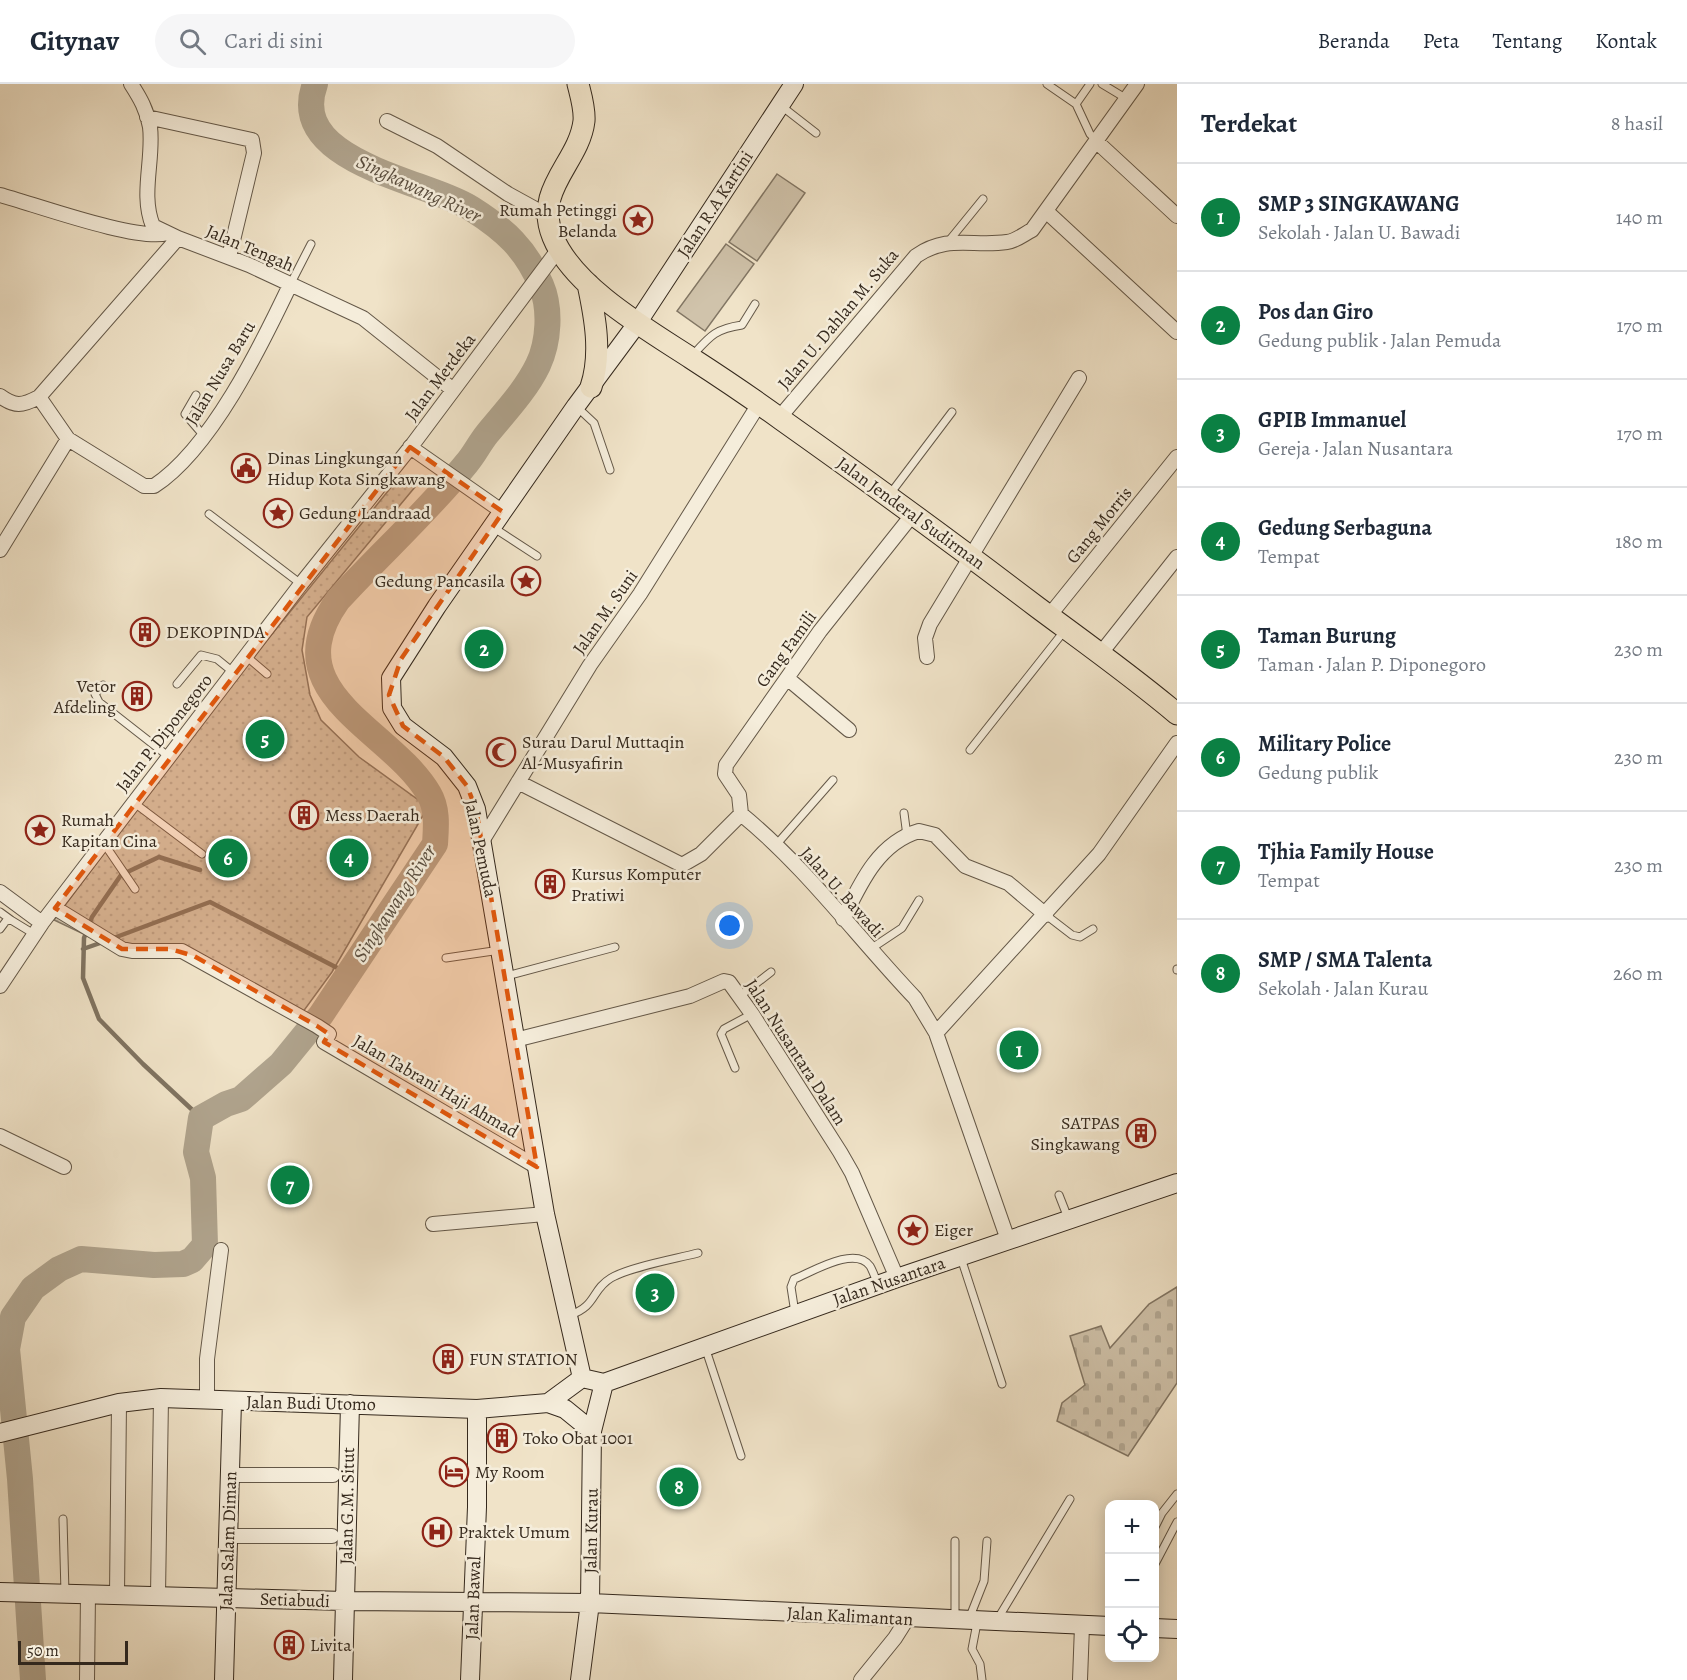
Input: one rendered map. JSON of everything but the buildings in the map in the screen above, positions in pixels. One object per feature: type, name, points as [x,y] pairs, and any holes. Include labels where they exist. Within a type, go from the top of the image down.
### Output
[{"type":"main road","points":[[553,255],[548,202],[554,185],[579,139],[584,121],[583,100],[578,84]]},
{"type":"main road","name":"Jalan R.A Kartini","points":[[636,325],[795,84]]},
{"type":"main road","name":"Jalan Jenderal Sudirman","points":[[553,255],[636,325],[691,358],[779,417],[889,496],[1101,653],[1177,714]]},
{"type":"main road","points":[[588,284],[597,351],[597,368],[591,387]]},
{"type":"main road","name":"Jalan Pemuda","points":[[582,1378],[570,1315],[545,1214],[476,809],[467,786],[444,757],[403,726],[392,708],[389,695],[391,678],[401,659],[493,527],[496,506],[591,387],[636,325]]},
{"type":"main road","name":"Jalan Nusantara","points":[[604,1383],[878,1284],[1177,1183]]},
{"type":"main road","points":[[548,1403],[582,1378],[604,1383]]},
{"type":"main road","name":"Jalan Kurau","points":[[580,1680],[590,1603],[592,1431],[604,1383]]},
{"type":"main road","name":"Jalan Budi Utomo","points":[[0,1433],[119,1404],[161,1398],[187,1397],[207,1401],[477,1409],[548,1403]]},
{"type":"main road","name":"Jalan Salam Diman","points":[[224,1680],[232,1401]]},
{"type":"main road","points":[[548,1403],[565,1408],[592,1431]]},
{"type":"main road","name":"Jalan G.M. Situt","points":[[343,1680],[350,1404]]},
{"type":"main road","name":"Jalan Bawal","points":[[470,1680],[477,1409]]},
{"type":"main road","name":"Setiabudi","points":[[1,1592],[473,1604],[590,1603]]},
{"type":"main road","name":"Jalan Kalimantan","points":[[590,1603],[907,1619],[1105,1626]]},
{"type":"main road","points":[[1159,1628],[1177,1629]]},
{"type":"street","name":"Jalan U. Dahlan M. Suka","points":[[779,417],[916,256],[929,247],[948,242],[1009,242],[1032,230],[1137,84]]},
{"type":"street","name":"Jalan Tengah","points":[[135,86],[150,132],[149,211],[153,226],[172,236],[229,257],[363,318],[452,390]]},
{"type":"street","points":[[147,117],[252,140],[254,153],[229,257]]},
{"type":"street","points":[[387,121],[437,146],[508,194],[548,216]]},
{"type":"street","points":[[1097,142],[1177,216]]},
{"type":"street","points":[[0,195],[123,230],[172,236]]},
{"type":"street","points":[[1047,212],[1177,332]]},
{"type":"street","points":[[0,396],[12,404],[19,405],[39,397],[172,236]]},
{"type":"street","name":"Jalan Merdeka","points":[[302,582],[410,447],[553,255]]},
{"type":"street","name":"Jalan Nusa Baru","points":[[39,397],[68,439],[149,487],[159,483],[204,436],[258,347],[290,285]]},
{"type":"street","points":[[927,657],[925,638],[930,624],[1079,378]]},
{"type":"street","name":"Jalan M. Suni","points":[[482,842],[590,665],[640,594],[759,404]]},
{"type":"street","points":[[0,550],[68,439]]},
{"type":"street","points":[[410,447],[496,506]]},
{"type":"street","name":"Gang Morris","points":[[1058,622],[1177,457]]},
{"type":"street","name":"Gang Famili","points":[[741,814],[739,795],[724,770],[787,678],[913,514]]},
{"type":"street","points":[[1101,653],[1177,557]]},
{"type":"street","name":"Jalan P. Diponegoro","points":[[55,908],[133,802],[302,582]]},
{"type":"street","points":[[787,678],[849,730]]},
{"type":"street","points":[[936,1033],[1046,915],[1099,854],[1177,743]]},
{"type":"street","points":[[518,782],[682,865],[701,854],[741,814]]},
{"type":"street","name":"Jalan U. Bawadi","points":[[741,814],[776,845],[915,998],[936,1033],[1008,1240]]},
{"type":"street","points":[[843,919],[872,863],[908,836],[919,831],[935,835],[965,866],[1008,883],[1046,915]]},
{"type":"street","points":[[0,892],[38,928]]},
{"type":"street","points":[[3,980],[38,928],[55,908]]},
{"type":"street","name":"Jalan Tabrani Haji Ahmad","points":[[55,908],[107,940],[132,951],[182,951],[307,1020],[329,1034],[324,1042],[537,1167]]},
{"type":"street","name":"Jalan Nusantara Dalam","points":[[514,1040],[690,996],[724,981],[733,985],[852,1173],[897,1278]]},
{"type":"street","points":[[0,1136],[64,1167]]},
{"type":"street","points":[[433,1224],[545,1214]]},
{"type":"street","points":[[207,1401],[207,1359],[221,1250]]},
{"type":"street","points":[[158,1595],[161,1398]]},
{"type":"street","points":[[117,1594],[119,1404]]},
{"type":"street","points":[[230,1475],[333,1475]]},
{"type":"street","points":[[228,1536],[332,1536]]},
{"type":"street","points":[[87,1680],[88,1594]]},
{"type":"street","points":[[861,1680],[895,1638],[907,1619]]},
{"type":"street","points":[[1080,1680],[1082,1626]]},
{"type":"lane","points":[[1047,84],[1076,104],[1090,134],[1097,142]]},
{"type":"lane","points":[[1076,104],[1090,84]]},
{"type":"lane","points":[[1102,84],[1127,99]]},
{"type":"lane","points":[[780,105],[816,133]]},
{"type":"lane","points":[[948,242],[983,199]]},
{"type":"lane","points":[[290,285],[311,244]]},
{"type":"lane","points":[[691,358],[712,334],[724,328],[742,325],[755,304]]},
{"type":"lane","points":[[196,395],[185,414],[204,436]]},
{"type":"lane","points":[[576,406],[594,423],[610,470]]},
{"type":"lane","points":[[889,496],[952,412]]},
{"type":"lane","points":[[209,514],[302,582]]},
{"type":"lane","points":[[493,527],[537,556]]},
{"type":"lane","points":[[970,750],[1058,622]]},
{"type":"lane","points":[[177,684],[201,655],[217,660],[233,672]]},
{"type":"lane","points":[[246,656],[267,674]]},
{"type":"lane","points":[[103,685],[95,694],[99,702],[168,756]]},
{"type":"lane","points":[[776,845],[833,780]]},
{"type":"lane","points":[[133,802],[202,854]]},
{"type":"lane","points":[[904,813],[908,836]]},
{"type":"lane","points":[[103,842],[135,889]]},
{"type":"lane","points":[[869,950],[902,928],[919,900]]},
{"type":"lane","points":[[0,912],[11,920],[38,928]]},
{"type":"lane","points":[[1046,915],[1072,935],[1080,937],[1093,928]]},
{"type":"lane","points":[[0,929],[11,920]]},
{"type":"lane","points":[[504,977],[615,947]]},
{"type":"lane","points":[[446,957],[500,950]]},
{"type":"lane","points":[[740,996],[771,972]]},
{"type":"lane","points":[[735,1068],[721,1034],[724,1029],[752,1014]]},
{"type":"lane","points":[[1059,1195],[1069,1220]]},
{"type":"lane","points":[[570,1315],[584,1310],[601,1286],[614,1277],[698,1253]]},
{"type":"lane","points":[[795,1313],[791,1287],[794,1279],[846,1257],[857,1257],[869,1264],[878,1284]]},
{"type":"lane","points":[[960,1257],[1002,1384]]},
{"type":"lane","points":[[705,1346],[741,1456]]},
{"type":"lane","points":[[1159,1521],[1165,1508],[1177,1494]]},
{"type":"lane","points":[[996,1622],[1071,1499]]},
{"type":"lane","points":[[59,1593],[63,1519]]},
{"type":"lane","points":[[1159,1558],[1177,1522]]},
{"type":"lane","points":[[955,1541],[972,1649],[980,1664],[982,1680]]},
{"type":"lane","points":[[967,1621],[984,1581],[987,1541]]},
{"type":"highlighted area","points":[[410,447],[503,512],[401,659],[389,695],[403,726],[444,757],[467,786],[476,809],[537,1167],[324,1042],[329,1034],[317,1026],[194,956],[170,949],[122,949],[55,908]]},
{"type":"green space","points":[[777,174],[805,193],[757,261],[729,242]]},
{"type":"green space","points":[[726,244],[754,264],[705,331],[677,311]]},
{"type":"green space","points":[[401,475],[415,487],[307,617],[302,650],[310,695],[321,720],[359,757],[428,807],[332,972],[297,1020],[182,955],[113,948],[54,920],[217,702]]},
{"type":"green space","points":[[1177,1287],[1177,1383],[1128,1456],[1057,1421],[1062,1403],[1085,1385],[1070,1336],[1101,1326],[1110,1348],[1149,1304]]},
{"type":"waterway","name":"Singkawang River","points":[[33,1680],[20,1479],[7,1349],[13,1317],[33,1288],[59,1269],[81,1259],[154,1265],[183,1264],[192,1260],[205,1245],[203,1178],[196,1152],[201,1118],[226,1104],[241,1099],[281,1064],[321,1015],[435,844],[435,812],[429,794],[411,771],[344,708],[327,685],[319,661],[321,633],[338,600],[469,461],[533,374],[545,346],[547,314],[544,294],[529,261],[513,241],[472,209],[395,178],[340,151],[321,133],[312,111],[315,84]]},
{"type":"waterway","points":[[200,870],[159,857],[121,875],[92,917],[84,938],[83,978],[99,1019],[201,1118]]},
{"type":"waterway","points":[[111,939],[210,902],[349,974]]},
{"type":"waterway","points":[[83,949],[103,942]]},
{"type":"place","name":"Rumah Petinggi Belanda","points":[[638,220]]},
{"type":"place","name":"Dinas Lingkungan Hidup Kota Singkawang","points":[[246,468]]},
{"type":"place","name":"Gedung Landraad","points":[[278,513]]},
{"type":"place","name":"Gedung Pancasila","points":[[526,581]]},
{"type":"place","name":"DEKOPINDA","points":[[145,632]]},
{"type":"place","name":"Pos dan Giro","points":[[484,649]]},
{"type":"place","name":"Vetor Afdeling","points":[[137,696]]},
{"type":"place","name":"Taman Burung","points":[[265,739]]},
{"type":"place","name":"Surau Darul Muttaqin Al-Musyafirin","points":[[501,752]]},
{"type":"place","name":"Mess Daerah","points":[[304,815]]},
{"type":"place","name":"Rumah Kapitan Cina","points":[[40,830]]},
{"type":"place","name":"Military Police","points":[[228,858]]},
{"type":"place","name":"Gedung Serbaguna","points":[[349,858]]},
{"type":"place","name":"Kursus Komputer Pratiwi","points":[[550,884]]},
{"type":"place","name":"SMP 3 SINGKAWANG","points":[[1019,1050]]},
{"type":"place","name":"SATPAS Singkawang","points":[[1141,1133]]},
{"type":"place","name":"Tjhia Family House","points":[[290,1185]]},
{"type":"place","name":"Eiger","points":[[913,1230]]},
{"type":"place","name":"GPIB Immanuel","points":[[655,1293]]},
{"type":"place","name":"FUN STATION","points":[[448,1359]]},
{"type":"place","name":"Toko Obat 1001","points":[[502,1438]]},
{"type":"place","name":"My Room","points":[[454,1472]]},
{"type":"place","name":"SMP / SMA Talenta","points":[[679,1487]]},
{"type":"place","name":"Praktek Umum","points":[[437,1532]]},
{"type":"place","name":"Livita","points":[[289,1645]]}]
